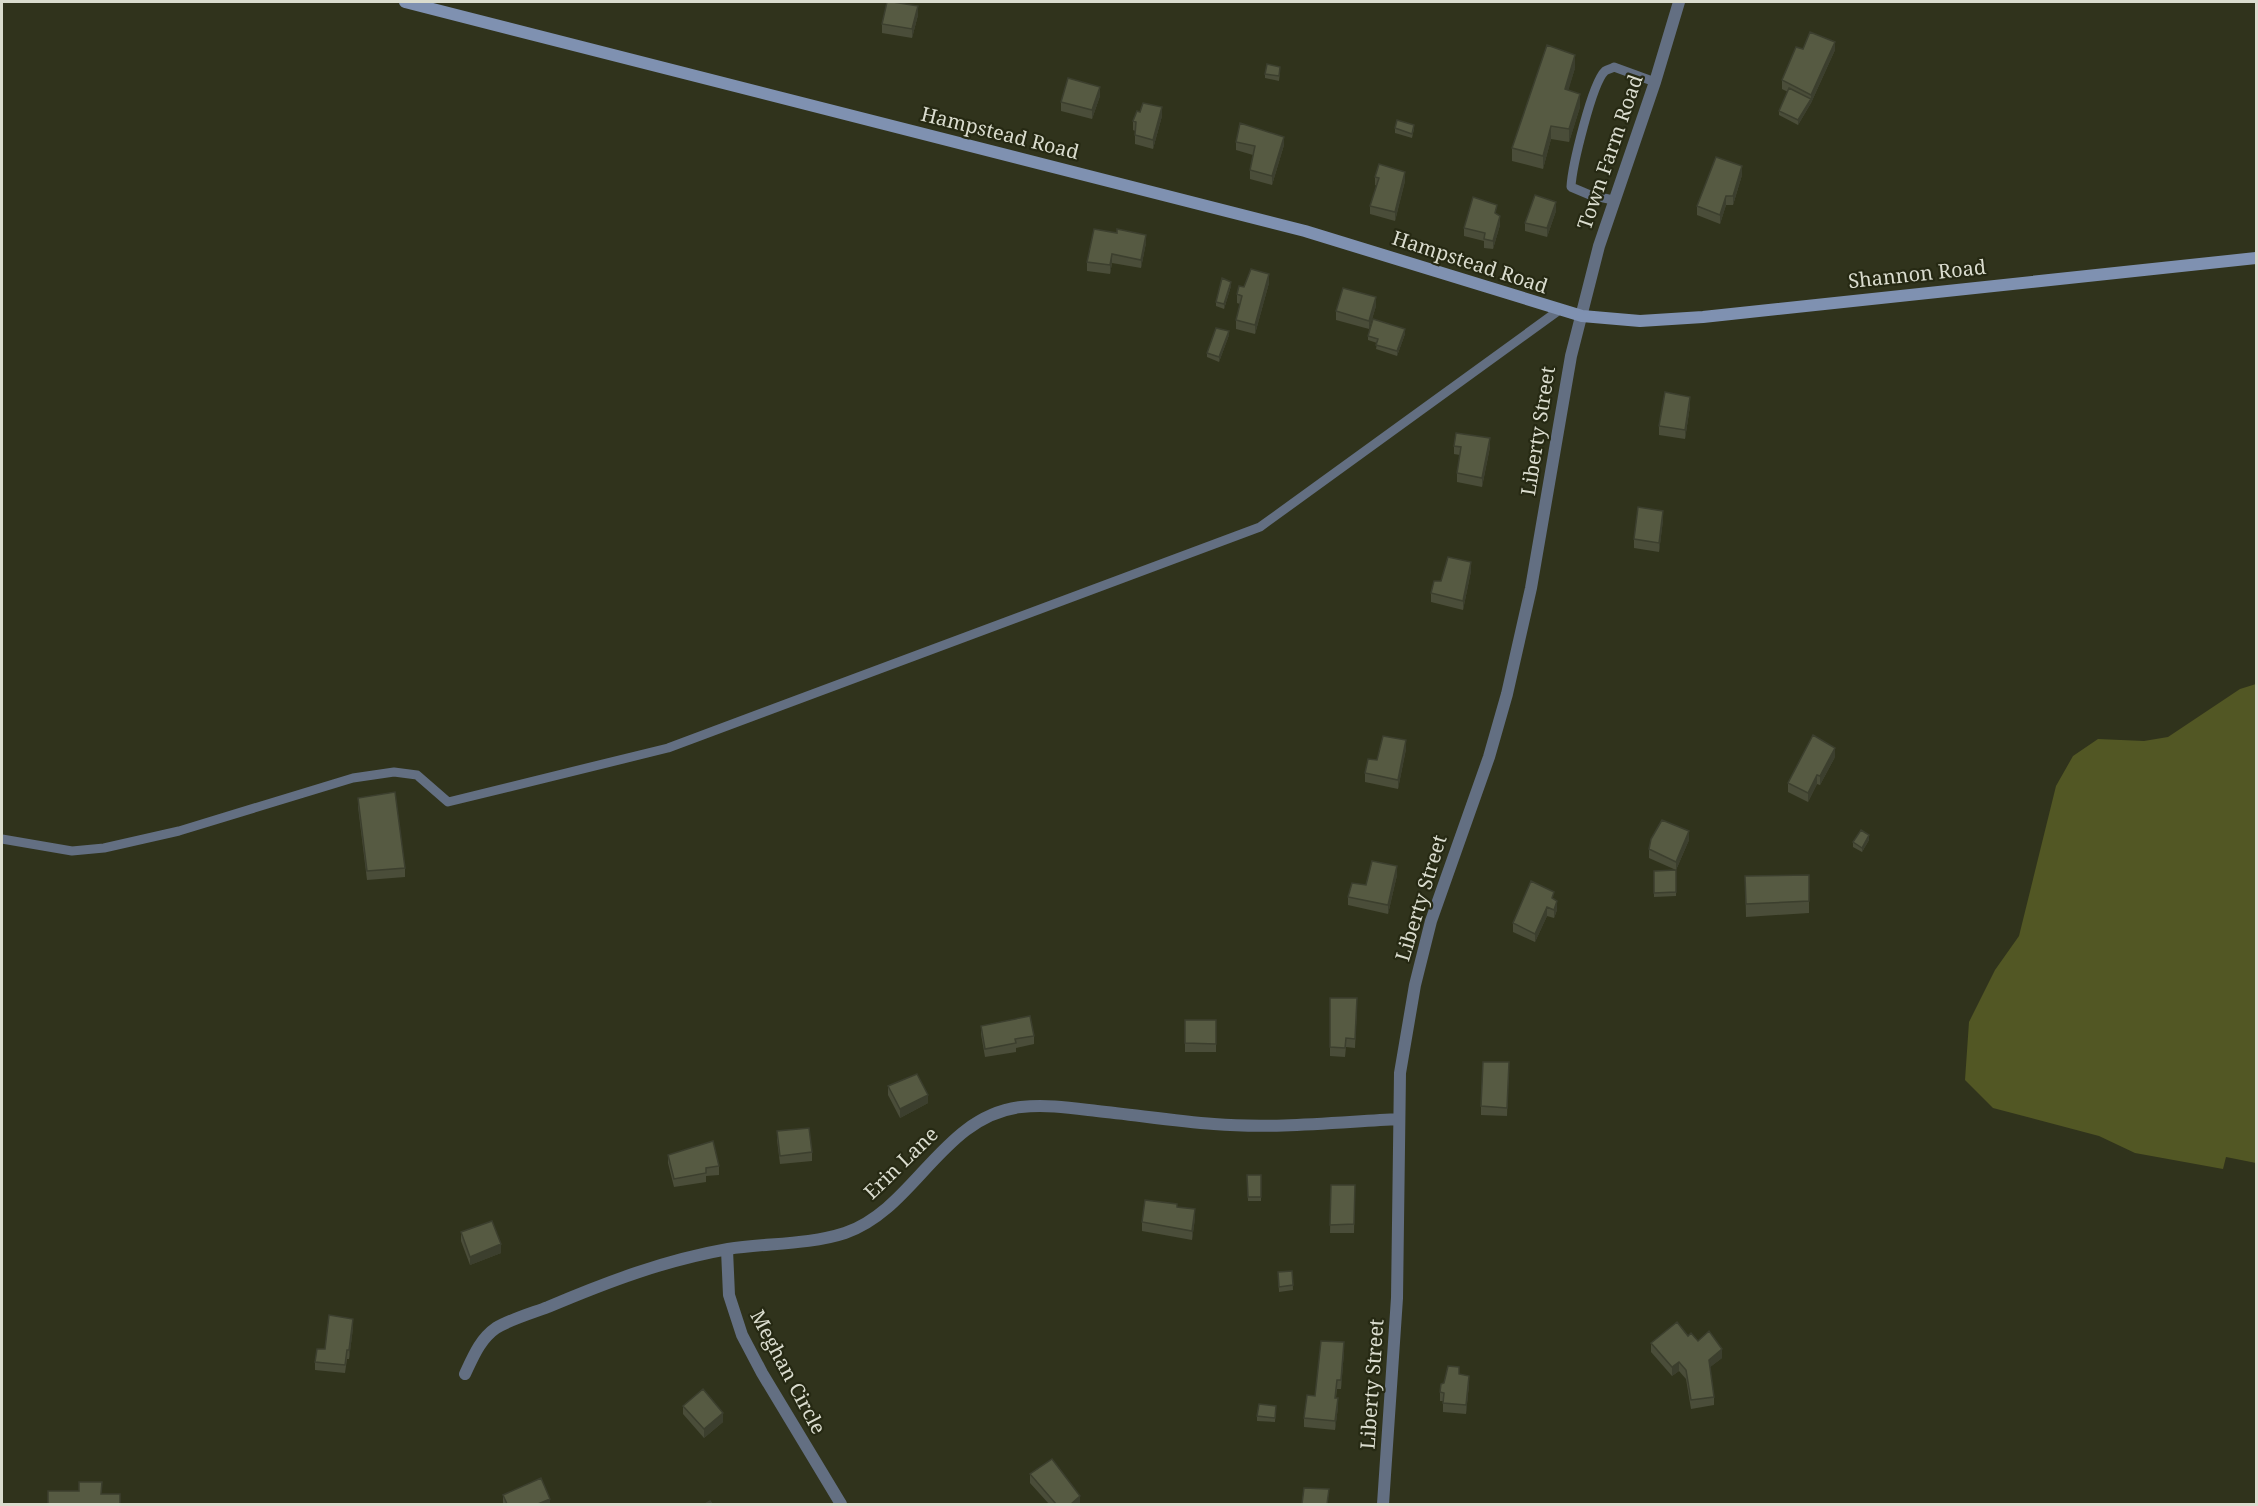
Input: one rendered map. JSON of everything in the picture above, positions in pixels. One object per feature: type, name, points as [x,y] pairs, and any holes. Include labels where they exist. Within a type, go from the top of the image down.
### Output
[{"type":"street","name":"Hampstead Road","points":[[405,2],[1305,231],[1582,316]]},
{"type":"street","name":"Town Farm Road","points":[[1582,316],[1613,200],[1655,82],[1679,2]]},
{"type":"street","name":"Shannon Road","points":[[1582,316],[1640,321],[1703,317],[2256,258]]},
{"type":"street","name":"Liberty Street","points":[[1383,1504],[1397,1298],[1400,1214],[1400,1073],[1415,985],[1431,921],[1489,757],[1513,673],[1533,578],[1566,378],[1582,316]]},
{"type":"street","name":"Erin Lane","points":[[465,1374],[477,1347],[496,1328],[618,1278],[678,1259],[727,1250],[824,1238],[865,1223],[920,1176],[933,1159],[963,1131],[980,1120],[1019,1107],[1065,1107],[1216,1124],[1259,1126],[1399,1119]]},
{"type":"street","name":"Meghan Circle","points":[[727,1250],[729,1295],[742,1335],[762,1373],[841,1504]]},
{"type":"lane","points":[[1613,200],[1590,195],[1571,187],[1576,153],[1598,83],[1605,72],[1614,67],[1655,82]]},
{"type":"lane","points":[[2,840],[72,851],[104,848],[179,831],[353,778],[394,772],[417,775],[448,802],[668,748],[1260,527],[1558,310]]},
{"type":"green space","points":[[2256,684],[2256,1163],[2226,1157],[2223,1169],[2135,1153],[2099,1136],[1993,1108],[1965,1080],[1969,1022],[1995,970],[2019,936],[2056,786],[2073,756],[2098,739],[2144,741],[2168,737],[2240,689]]},
{"type":"building","points":[[887,2],[918,6],[912,29],[882,24]]},
{"type":"building","points":[[1810,32],[1835,42],[1811,95],[1782,80],[1796,47],[1803,49]]},
{"type":"building","points":[[1547,45],[1575,55],[1565,89],[1580,94],[1569,129],[1551,126],[1543,156],[1512,148]]},
{"type":"building","points":[[1267,64],[1280,67],[1279,76],[1265,74]]},
{"type":"building","points":[[1068,78],[1100,87],[1092,110],[1061,102]]},
{"type":"building","points":[[1789,88],[1811,99],[1798,120],[1779,111]]},
{"type":"building","points":[[1143,103],[1162,107],[1153,140],[1135,135],[1136,122],[1133,121]]},
{"type":"building","points":[[1397,120],[1414,125],[1412,134],[1395,128]]},
{"type":"building","points":[[1240,123],[1284,137],[1272,176],[1250,170],[1255,146],[1236,142]]},
{"type":"building","points":[[1716,157],[1742,166],[1733,196],[1726,196],[1720,215],[1697,206]]},
{"type":"building","points":[[1379,164],[1405,172],[1395,212],[1370,206],[1379,178],[1375,177]]},
{"type":"building","points":[[1535,195],[1556,202],[1547,228],[1525,223]]},
{"type":"building","points":[[1473,197],[1497,205],[1495,213],[1500,216],[1493,241],[1484,239],[1485,233],[1464,228]]},
{"type":"building","points":[[1094,229],[1117,233],[1117,229],[1146,235],[1141,260],[1112,254],[1110,265],[1087,262]]},
{"type":"building","points":[[1251,269],[1269,274],[1255,325],[1236,320],[1242,296],[1237,294],[1239,286],[1244,287]]},
{"type":"building","points":[[1222,278],[1231,282],[1224,304],[1216,302]]},
{"type":"building","points":[[1343,288],[1376,297],[1369,321],[1336,311]]},
{"type":"building","points":[[1373,319],[1405,329],[1397,351],[1376,345],[1378,339],[1368,336]]},
{"type":"building","points":[[1216,328],[1229,331],[1219,357],[1207,353]]},
{"type":"building","points":[[1665,392],[1690,397],[1685,430],[1659,426]]},
{"type":"building","points":[[1456,433],[1490,438],[1482,478],[1457,473],[1461,447],[1454,446]]},
{"type":"building","points":[[1638,507],[1663,511],[1659,543],[1634,539]]},
{"type":"building","points":[[1448,557],[1471,562],[1463,601],[1431,593],[1434,581],[1441,581]]},
{"type":"building","points":[[1813,735],[1835,748],[1808,793],[1788,783]]},
{"type":"building","points":[[1383,736],[1406,740],[1398,780],[1365,773],[1368,759],[1377,760]]},
{"type":"building","points":[[395,792],[405,868],[367,871],[358,798]]},
{"type":"building","points":[[1662,820],[1689,831],[1676,862],[1649,849],[1651,839]]},
{"type":"building","points":[[1861,830],[1869,835],[1862,848],[1853,842]]},
{"type":"building","points":[[1372,861],[1397,866],[1388,905],[1348,897],[1352,883],[1366,885]]},
{"type":"building","points":[[1676,870],[1676,892],[1654,893],[1654,871]]},
{"type":"building","points":[[1809,875],[1809,901],[1746,904],[1745,876]]},
{"type":"building","points":[[1531,881],[1554,892],[1552,898],[1557,901],[1554,910],[1547,907],[1535,934],[1513,923]]},
{"type":"building","points":[[1330,998],[1357,998],[1355,1039],[1346,1038],[1345,1048],[1330,1047]]},
{"type":"building","points":[[1030,1016],[1034,1036],[1015,1039],[1016,1043],[985,1049],[981,1026]]},
{"type":"building","points":[[1185,1020],[1216,1020],[1216,1044],[1185,1043]]},
{"type":"building","points":[[1483,1062],[1509,1062],[1507,1108],[1481,1106]]},
{"type":"building","points":[[917,1074],[928,1095],[900,1109],[888,1086]]},
{"type":"building","points":[[809,1128],[812,1152],[780,1156],[777,1131]]},
{"type":"building","points":[[713,1141],[719,1166],[706,1168],[706,1173],[674,1179],[668,1155]]},
{"type":"building","points":[[1247,1175],[1261,1175],[1261,1197],[1248,1197]]},
{"type":"building","points":[[1331,1185],[1355,1185],[1354,1224],[1330,1225]]},
{"type":"building","points":[[1145,1200],[1195,1209],[1192,1231],[1142,1222]]},
{"type":"building","points":[[492,1221],[501,1244],[470,1257],[461,1232]]},
{"type":"building","points":[[1292,1271],[1293,1285],[1279,1287],[1278,1272]]},
{"type":"building","points":[[329,1315],[353,1319],[345,1365],[315,1362],[317,1349],[325,1349]]},
{"type":"building","points":[[1677,1322],[1688,1336],[1691,1333],[1698,1341],[1709,1331],[1722,1349],[1709,1360],[1714,1397],[1691,1400],[1686,1370],[1679,1362],[1672,1367],[1651,1343]]},
{"type":"building","points":[[1321,1341],[1344,1342],[1341,1380],[1337,1380],[1335,1398],[1338,1398],[1335,1421],[1304,1418],[1307,1395],[1315,1396]]},
{"type":"building","points":[[1448,1366],[1459,1367],[1459,1374],[1469,1376],[1466,1405],[1443,1403],[1444,1393],[1440,1392],[1441,1384],[1444,1383]]},
{"type":"building","points":[[703,1389],[723,1413],[704,1429],[683,1406]]},
{"type":"building","points":[[1259,1404],[1276,1406],[1275,1418],[1257,1416]]},
{"type":"building","points":[[1052,1459],[1080,1496],[1071,1504],[1056,1504],[1030,1474]]},
{"type":"building","points":[[541,1478],[550,1499],[538,1504],[507,1504],[503,1495]]},
{"type":"building","points":[[79,1482],[102,1482],[101,1494],[120,1494],[120,1504],[48,1504],[48,1491],[79,1491]]},
{"type":"building","points":[[1304,1488],[1329,1489],[1327,1504],[1302,1504]]}]
